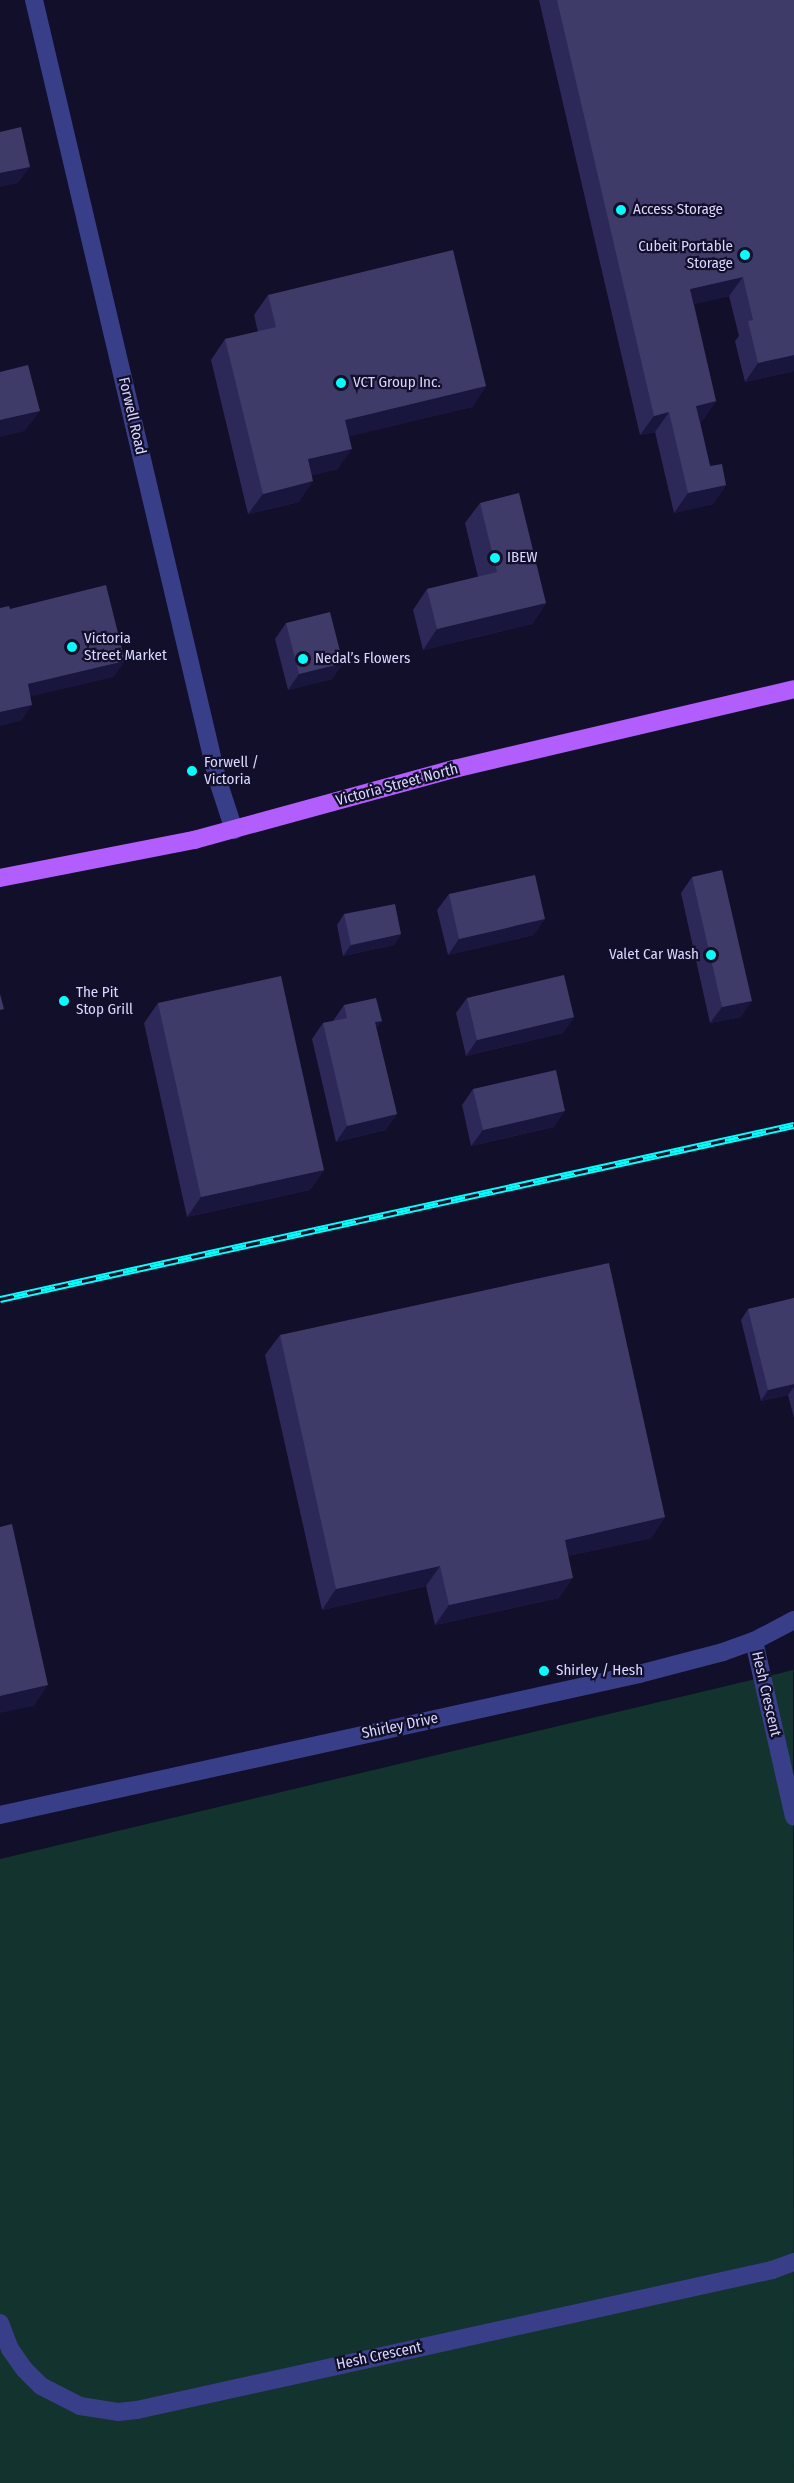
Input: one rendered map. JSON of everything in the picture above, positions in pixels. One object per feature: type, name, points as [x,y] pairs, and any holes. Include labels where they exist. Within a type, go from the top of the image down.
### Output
[{"type":"main road","name":"Victoria Street North","points":[[0,878],[194,840],[454,769],[794,689]]},
{"type":"street","name":"Forwell Road","points":[[34,0],[217,778],[234,830]]},
{"type":"street","name":"Shirley Drive","points":[[0,1815],[639,1674],[723,1652],[754,1641],[794,1620]]},
{"type":"street","name":"Hesh Crescent","points":[[754,1641],[794,1817]]},
{"type":"street","name":"Hesh Crescent","points":[[0,2323],[10,2349],[24,2369],[42,2386],[80,2406],[118,2412],[137,2410],[772,2270],[794,2262]]},
{"type":"green space","points":[[793,1670],[794,2483],[0,2483],[0,1859]]},
{"type":"building","points":[[557,0],[794,0],[794,355],[758,363],[748,321],[753,320],[743,277],[690,289],[716,401],[696,406],[710,466],[722,464],[726,485],[688,493],[669,412],[654,416]]},
{"type":"building","points":[[21,127],[30,167],[0,173],[0,132]]},
{"type":"building","name":"VCT Group Inc.","points":[[453,250],[486,386],[345,420],[352,449],[308,459],[313,481],[263,494],[225,339],[276,327],[268,295]]},
{"type":"building","points":[[28,365],[40,411],[0,420],[0,372]]},
{"type":"building","points":[[519,493],[546,603],[437,629],[427,589],[497,572],[480,503]]},
{"type":"building","points":[[106,585],[125,661],[28,684],[32,705],[0,712],[0,608],[9,606],[10,609]]},
{"type":"building","points":[[330,612],[343,663],[299,674],[286,623]]},
{"type":"building","points":[[722,870],[752,1001],[722,1007],[692,877]]},
{"type":"building","points":[[535,875],[545,919],[459,939],[449,894]]},
{"type":"building","points":[[395,904],[401,934],[351,945],[344,914]]},
{"type":"building","points":[[564,975],[574,1017],[477,1040],[467,998]]},
{"type":"building","points":[[281,976],[324,1170],[201,1197],[158,1003]]},
{"type":"building","points":[[0,994],[4,1009],[0,1010]]},
{"type":"building","points":[[376,998],[382,1021],[375,1022],[397,1114],[347,1126],[323,1023],[347,1018],[344,1005]]},
{"type":"building","points":[[556,1070],[565,1111],[483,1130],[473,1089]]},
{"type":"building","points":[[609,1263],[665,1517],[565,1540],[573,1578],[449,1605],[440,1566],[336,1589],[280,1335]]},
{"type":"building","points":[[794,1298],[794,1384],[768,1390],[748,1309]]},
{"type":"building","points":[[12,1524],[48,1685],[0,1696],[0,1527]]},
{"type":"railway","points":[[0,1299],[794,1125]]},
{"type":"place","name":"Access Storage","points":[[621,210]]},
{"type":"place","name":"Cubeit Portable Storage","points":[[745,255]]},
{"type":"place","name":"VCT Group Inc.","points":[[341,383]]},
{"type":"place","name":"IBEW","points":[[495,558]]},
{"type":"place","name":"Victoria Street Market","points":[[72,647]]},
{"type":"place","name":"Nedal’s Flowers","points":[[303,659]]},
{"type":"place","name":"Forwell / Victoria","points":[[192,771]]},
{"type":"place","name":"Valet Car Wash","points":[[711,955]]},
{"type":"place","name":"The Pit Stop Grill","points":[[64,1001]]},
{"type":"place","name":"Shirley / Hesh","points":[[544,1671]]}]
